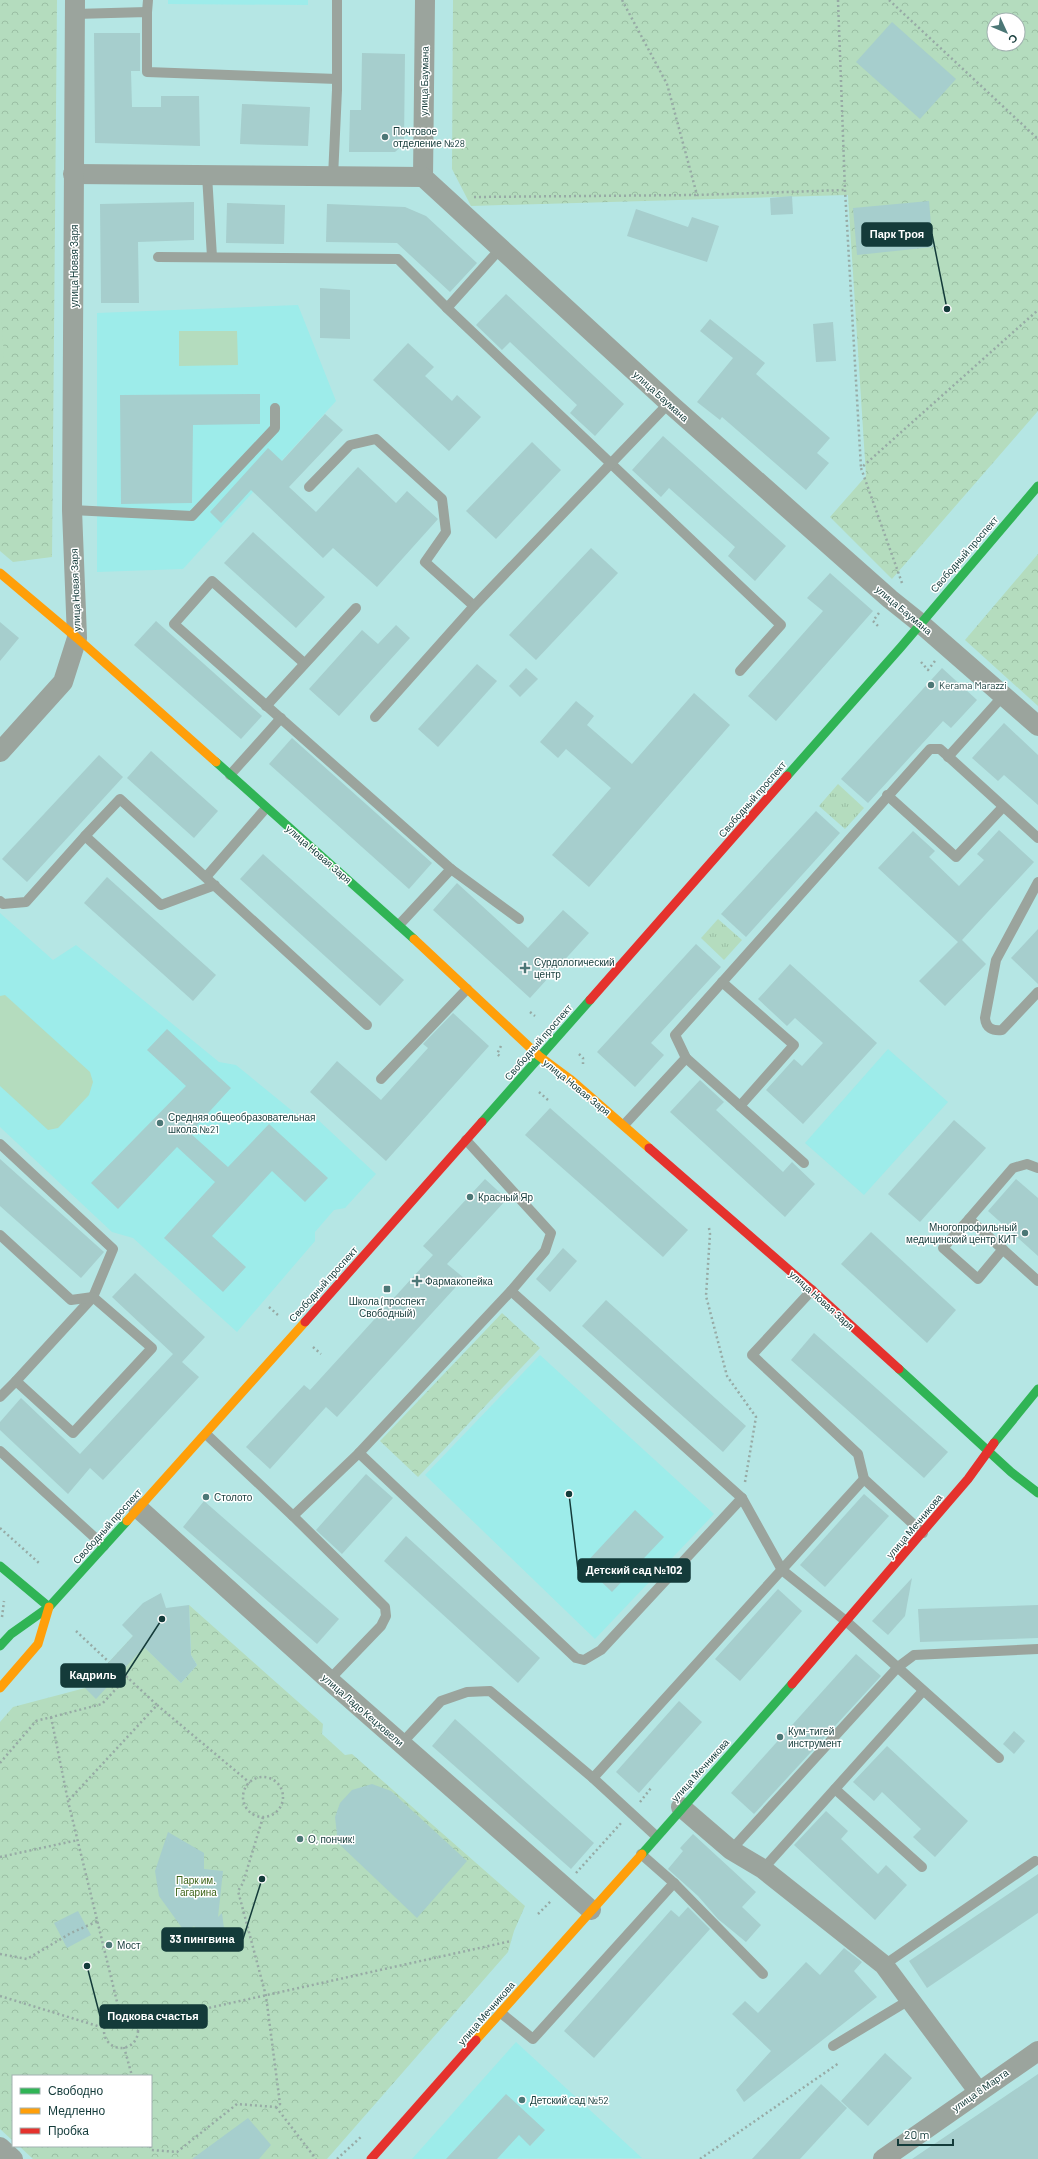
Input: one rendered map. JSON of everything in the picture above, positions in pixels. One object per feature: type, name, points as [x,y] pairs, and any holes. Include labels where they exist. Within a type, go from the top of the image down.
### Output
[{"type":"street","name":"улица Баумана","points":[[425,0],[423,177],[669,404],[884,594],[920,623],[1038,726]]},
{"type":"street","name":"улица Новая Заря","points":[[75,7],[72,510],[77,638],[399,926],[540,1056],[624,1125],[812,1290],[1011,1472],[1038,1493]]},
{"type":"street","points":[[73,174],[423,177]]},
{"type":"street","name":"Свободный проспект","points":[[0,1646],[11,1634],[48,1607],[206,1434],[540,1056],[920,623],[1038,486]]},
{"type":"street","points":[[0,573],[77,638],[63,682],[0,752]]},
{"type":"street","name":"улица Мечникова","points":[[372,2159],[681,1807],[847,1622],[968,1479],[988,1450],[1038,1389]]},
{"type":"street","name":"улица Ладо Кецховели","points":[[138,1508],[401,1744],[591,1910]]},
{"type":"street","points":[[0,1566],[48,1607]]},
{"type":"street","name":"Свободный проспект","points":[[0,1688],[38,1644],[48,1607]]},
{"type":"street","points":[[681,1807],[731,1850],[763,1869],[884,1965],[911,1999],[978,2091]]},
{"type":"street","name":"улица 8 Марта","points":[[883,2159],[978,2091],[1038,2051]]},
{"type":"street","points":[[0,2147],[13,2159]]},
{"type":"lane","points":[[148,0],[147,72],[337,79]]},
{"type":"lane","points":[[333,176],[337,79],[337,0]]},
{"type":"lane","points":[[75,7],[147,12]]},
{"type":"lane","points":[[207,175],[212,256]]},
{"type":"lane","points":[[447,308],[500,249]]},
{"type":"lane","points":[[158,257],[212,256],[398,259],[447,308],[781,625],[740,671]]},
{"type":"lane","points":[[375,717],[474,606],[669,404]]},
{"type":"lane","points":[[72,510],[192,516],[275,428],[276,408]]},
{"type":"lane","points":[[309,487],[350,445],[376,439],[442,499],[446,532],[425,562],[474,606]]},
{"type":"lane","points":[[304,663],[212,581],[174,624],[451,869],[519,919]]},
{"type":"lane","points":[[266,706],[356,608]]},
{"type":"lane","points":[[948,757],[1003,696]]},
{"type":"lane","points":[[230,774],[281,718]]},
{"type":"lane","points":[[804,1163],[686,1058],[675,1035],[887,795],[930,749],[940,749],[1038,838]]},
{"type":"lane","points":[[887,795],[956,857],[1003,807]]},
{"type":"lane","points":[[0,901],[3,904],[26,902],[120,798],[367,1025]]},
{"type":"lane","points":[[206,877],[266,808]]},
{"type":"lane","points":[[85,836],[162,905],[215,885]]},
{"type":"lane","points":[[399,926],[451,869]]},
{"type":"lane","points":[[1038,882],[996,960],[985,1018],[988,1027],[994,1031],[1002,1030],[1038,992]]},
{"type":"lane","points":[[722,982],[794,1045],[740,1106]]},
{"type":"lane","points":[[381,1079],[467,989]]},
{"type":"lane","points":[[624,1125],[686,1058]]},
{"type":"lane","points":[[293,1516],[359,1453],[511,1291],[545,1251],[551,1233],[466,1140]]},
{"type":"lane","points":[[0,1144],[113,1249],[93,1297],[0,1397]]},
{"type":"lane","points":[[1003,1249],[978,1280],[943,1248],[1013,1168],[1027,1164],[1038,1168]]},
{"type":"lane","points":[[969,1219],[1038,1281]]},
{"type":"lane","points":[[2,1239],[72,1300],[93,1297],[152,1348],[73,1433],[16,1381]]},
{"type":"lane","points":[[812,1290],[752,1355],[858,1454],[864,1479],[923,1533]]},
{"type":"lane","points":[[511,1291],[742,1498],[782,1570],[847,1622],[999,1758]]},
{"type":"lane","points":[[206,1434],[386,1607],[386,1616],[381,1626],[329,1680]]},
{"type":"lane","points":[[0,1451],[104,1546]]},
{"type":"lane","points":[[359,1453],[576,1658],[584,1660],[601,1650],[742,1498]]},
{"type":"lane","points":[[593,1778],[864,1479]]},
{"type":"lane","points":[[731,1850],[898,1667],[914,1655],[1038,1649]]},
{"type":"lane","points":[[401,1744],[441,1701],[467,1692],[490,1691],[593,1778],[656,1836]]},
{"type":"lane","points":[[763,1869],[923,1691]]},
{"type":"lane","points":[[835,1789],[922,1866]]},
{"type":"lane","points":[[641,1854],[674,1883],[764,1974]]},
{"type":"lane","points":[[884,1965],[1036,1861]]},
{"type":"lane","points":[[501,2013],[533,2039],[674,1883]]},
{"type":"lane","points":[[833,2046],[911,1999]]},
{"type":"path","points":[[622,0],[667,84],[698,195]]},
{"type":"path","points":[[838,0],[845,190],[861,468],[903,584]]},
{"type":"path","points":[[889,0],[1038,139]]},
{"type":"path","points":[[471,197],[698,195],[845,190]]},
{"type":"path","points":[[861,468],[1038,310]]},
{"type":"path","points":[[879,627],[873,621],[882,610]]},
{"type":"path","points":[[530,1012],[535,1016]]},
{"type":"path","points":[[497,1054],[501,1057]]},
{"type":"path","points":[[578,1054],[583,1058]]},
{"type":"path","points":[[539,1092],[548,1100]]},
{"type":"path","points":[[708,1227],[710,1234],[706,1296],[727,1376],[756,1417],[742,1498]]},
{"type":"path","points":[[269,1307],[279,1316]]},
{"type":"path","points":[[313,1347],[321,1354]]},
{"type":"path","points":[[0,1528],[39,1563]]},
{"type":"path","points":[[76,1631],[109,1662]]},
{"type":"path","points":[[121,1672],[157,1705],[250,1782]]},
{"type":"path","points":[[0,1763],[36,1721],[102,1704],[127,1677]]},
{"type":"path","points":[[68,1801],[157,1705]]},
{"type":"path","points":[[51,1717],[68,1801],[120,2014]]},
{"type":"path","points":[[261,1777],[267,1778],[278,1784],[281,1789],[283,1801],[280,1807],[270,1816],[263,1817],[251,1812],[246,1807],[244,1794],[250,1782],[261,1777]]},
{"type":"path","points":[[572,1878],[651,1788]]},
{"type":"path","points":[[263,1817],[243,1883],[238,1891],[266,1996],[280,2104],[276,2107]]},
{"type":"path","points":[[0,1857],[78,1840]]},
{"type":"path","points":[[538,1914],[557,1895]]},
{"type":"path","points":[[0,1954],[27,1959],[71,1933],[98,1921]]},
{"type":"path","points":[[136,2024],[511,1941]]},
{"type":"path","points":[[0,1996],[104,2028]]},
{"type":"path","points":[[120,2014],[130,2016],[136,2024],[136,2038],[124,2047],[119,2048],[109,2043],[106,2038],[104,2028],[110,2018],[120,2014]]},
{"type":"path","points":[[124,2047],[132,2075]]},
{"type":"path","points":[[700,2159],[839,2063]]},
{"type":"path","points":[[150,2147],[151,2150],[177,2152],[237,2104],[276,2107],[316,2159]]},
{"type":"path","points":[[337,2159],[362,2136]]},
{"type":"shaded area","points":[[168,0],[308,0],[308,5],[168,4]]},
{"type":"shaded area","points":[[298,305],[336,401],[183,569],[97,572],[97,313]]},
{"type":"shaded area","name":"Средняя общеобразовательная школа №21","points":[[0,913],[53,960],[76,945],[219,1062],[236,1065],[301,1118],[315,1117],[376,1174],[345,1208],[334,1210],[315,1232],[315,1241],[237,1332],[133,1238],[112,1232],[0,1127]]},
{"type":"shaded area","points":[[888,1049],[948,1102],[864,1195],[805,1143]]},
{"type":"shaded area","points":[[540,1355],[714,1514],[595,1639],[425,1475]]},
{"type":"shaded area","name":"Детский сад №52","points":[[516,2042],[642,2158],[412,2159]]},
{"type":"green space","points":[[0,0],[57,0],[52,557],[13,562],[0,551]]},
{"type":"green space","points":[[453,0],[1038,0],[1038,411],[892,579],[830,517],[866,476],[848,195],[471,206],[452,169]]},
{"type":"green space","points":[[0,290],[4,358],[0,358]]},
{"type":"green space","points":[[179,331],[237,331],[238,365],[179,366]]},
{"type":"green space","points":[[1038,554],[1038,706],[965,640]]},
{"type":"green space","points":[[838,784],[864,808],[845,829],[819,806]]},
{"type":"green space","points":[[718,919],[742,940],[724,960],[701,938]]},
{"type":"green space","points":[[5,995],[90,1072],[93,1082],[89,1095],[58,1128],[48,1130],[0,1086],[0,996]]},
{"type":"green space","points":[[502,1313],[540,1348],[418,1477],[380,1441]]},
{"type":"green space","name":"Парк им. Гагарина","points":[[189,1605],[323,1724],[322,1734],[345,1755],[352,1754],[525,1906],[514,1931],[508,1952],[327,2159],[33,2159],[20,2147],[152,2147],[152,2075],[12,2075],[12,2140],[0,2129],[0,1722],[13,1707],[85,1688],[133,1636],[181,1683],[197,1665],[191,1655]]},
{"type":"building","points":[[892,22],[956,79],[920,119],[856,62]]},
{"type":"building","points":[[94,33],[140,33],[140,71],[131,71],[132,107],[161,107],[161,96],[199,96],[200,146],[95,143]]},
{"type":"building","points":[[362,53],[405,54],[404,144],[395,152],[349,152],[350,110],[361,110]]},
{"type":"building","points":[[242,104],[310,107],[308,146],[240,144]]},
{"type":"building","points":[[792,196],[793,214],[771,215],[770,198]]},
{"type":"building","points":[[929,201],[933,247],[857,255],[853,208]]},
{"type":"building","points":[[194,202],[194,240],[138,242],[139,303],[101,303],[100,204]]},
{"type":"building","points":[[227,203],[285,205],[284,244],[226,243]]},
{"type":"building","points":[[327,204],[405,207],[426,216],[477,263],[450,292],[397,243],[326,242]]},
{"type":"building","points":[[636,209],[688,227],[692,217],[719,226],[707,262],[627,236]]},
{"type":"building","points":[[320,288],[350,290],[350,339],[320,338]]},
{"type":"building","points":[[506,294],[624,404],[595,436],[570,413],[577,405],[510,342],[502,350],[476,325]]},
{"type":"building","points":[[710,319],[765,363],[756,374],[830,438],[817,453],[829,463],[806,490],[722,417],[720,420],[697,402],[733,358],[700,331]]},
{"type":"building","points":[[833,322],[836,361],[816,362],[813,324]]},
{"type":"building","points":[[408,343],[434,367],[425,376],[452,401],[457,395],[481,417],[449,451],[373,380]]},
{"type":"building","points":[[260,394],[260,424],[193,425],[192,503],[121,504],[120,395]]},
{"type":"building","points":[[325,414],[343,430],[289,487],[316,512],[358,467],[396,503],[407,491],[438,519],[377,587],[333,548],[323,558],[251,490],[221,523],[210,512],[268,448],[282,461]]},
{"type":"building","points":[[663,436],[786,546],[755,581],[728,556],[735,547],[669,488],[661,497],[632,470]]},
{"type":"building","points":[[532,442],[561,470],[496,539],[466,511]]},
{"type":"building","points":[[253,532],[325,597],[296,628],[224,563]]},
{"type":"building","points":[[591,548],[618,573],[536,660],[509,635]]},
{"type":"building","points":[[830,573],[873,611],[776,721],[748,696],[823,611],[807,598]]},
{"type":"building","points":[[156,621],[262,716],[241,739],[134,645]]},
{"type":"building","points":[[0,622],[19,638],[0,661]]},
{"type":"building","points":[[396,625],[410,638],[339,716],[309,689],[362,630],[378,644]]},
{"type":"building","points":[[477,664],[497,681],[438,747],[418,729]]},
{"type":"building","points":[[526,668],[538,679],[520,697],[509,686]]},
{"type":"building","points":[[942,668],[977,700],[951,728],[943,721],[868,803],[841,779]]},
{"type":"building","points":[[694,693],[730,725],[589,887],[552,855],[611,788],[566,749],[558,758],[540,742],[576,701],[594,716],[587,725],[632,764]]},
{"type":"building","points":[[1004,723],[1038,755],[1038,805],[1004,775],[998,781],[972,758]]},
{"type":"building","points":[[292,738],[432,863],[409,889],[269,764]]},
{"type":"building","points":[[151,751],[218,811],[194,838],[127,778]]},
{"type":"building","points":[[99,755],[123,777],[27,882],[2,859]]},
{"type":"building","points":[[816,811],[840,833],[746,937],[721,914]]},
{"type":"building","points":[[999,830],[1034,862],[962,940],[986,964],[945,1006],[919,981],[958,942],[878,868],[913,831],[935,851],[929,857],[959,886],[984,860],[977,854]]},
{"type":"building","points":[[263,854],[404,980],[380,1006],[240,879]]},
{"type":"building","points":[[107,877],[216,975],[193,1001],[84,903]]},
{"type":"building","points":[[457,883],[528,948],[563,910],[589,933],[530,998],[433,910]]},
{"type":"building","points":[[1038,929],[1038,984],[1011,958]]},
{"type":"building","points":[[696,944],[721,967],[651,1043],[664,1055],[635,1087],[597,1052]]},
{"type":"building","points":[[790,964],[877,1043],[803,1124],[766,1090],[794,1059],[802,1066],[823,1043],[795,1018],[787,1026],[758,999]]},
{"type":"building","points":[[453,1013],[489,1046],[386,1161],[310,1092],[337,1061],[381,1100],[428,1048],[423,1044]]},
{"type":"building","points":[[167,1029],[231,1088],[190,1133],[228,1167],[269,1124],[328,1178],[305,1202],[272,1171],[212,1236],[246,1267],[223,1292],[164,1238],[215,1182],[177,1147],[118,1209],[91,1183],[186,1086],[147,1050]]},
{"type":"building","points":[[700,1080],[724,1102],[716,1110],[783,1172],[792,1162],[815,1184],[785,1217],[670,1112]]},
{"type":"building","points":[[550,1108],[688,1230],[663,1257],[525,1135]]},
{"type":"building","points":[[954,1120],[986,1148],[920,1222],[888,1194]]},
{"type":"building","points":[[0,1159],[104,1252],[81,1278],[0,1206]]},
{"type":"building","points":[[485,1179],[507,1199],[447,1264],[464,1278],[337,1417],[326,1407],[270,1469],[246,1447],[304,1385],[310,1390],[433,1255],[423,1246]]},
{"type":"building","name":"Многопрофильный медицинский центр КИТ","points":[[1016,1179],[1038,1198],[1038,1256],[988,1211]]},
{"type":"building","points":[[871,1232],[956,1310],[927,1343],[841,1264]]},
{"type":"building","points":[[563,1248],[577,1261],[550,1292],[536,1279]]},
{"type":"building","points":[[135,1273],[205,1337],[182,1362],[199,1377],[103,1480],[90,1468],[68,1494],[0,1430],[0,1422],[21,1398],[80,1454],[173,1354],[112,1297]]},
{"type":"building","points":[[606,1300],[746,1426],[723,1452],[582,1326]]},
{"type":"building","points":[[814,1333],[948,1452],[924,1478],[791,1360]]},
{"type":"building","points":[[366,1474],[393,1498],[342,1554],[316,1530]]},
{"type":"building","points":[[864,1494],[889,1516],[825,1587],[800,1565]]},
{"type":"building","points":[[204,1501],[339,1619],[317,1644],[183,1527]]},
{"type":"building","points":[[635,1510],[664,1537],[612,1592],[584,1565]]},
{"type":"building","points":[[406,1536],[540,1658],[518,1683],[384,1561]]},
{"type":"building","points":[[912,1578],[905,1616],[888,1635],[872,1621]]},
{"type":"building","points":[[778,1589],[802,1611],[740,1681],[715,1659]]},
{"type":"building","points":[[161,1593],[166,1608],[189,1605],[191,1655],[197,1665],[181,1683],[144,1647],[96,1699],[85,1688],[133,1636],[122,1625],[143,1603]]},
{"type":"building","points":[[1038,1605],[1038,1638],[920,1642],[918,1609]]},
{"type":"building","points":[[856,1654],[881,1676],[754,1814],[731,1793]]},
{"type":"building","points":[[679,1701],[702,1722],[639,1793],[616,1772]]},
{"type":"building","points":[[455,1719],[594,1843],[571,1869],[432,1746]]},
{"type":"building","points":[[1014,1731],[1025,1741],[1014,1754],[1003,1744]]},
{"type":"building","points":[[887,1746],[968,1821],[935,1857],[913,1837],[921,1829],[882,1792],[874,1801],[853,1782]]},
{"type":"building","points":[[372,1784],[391,1791],[467,1861],[417,1918],[338,1843],[335,1817],[340,1803],[352,1790]]},
{"type":"building","points":[[826,1811],[848,1831],[841,1839],[878,1874],[886,1865],[907,1885],[875,1920],[794,1845]]},
{"type":"building","points":[[168,1832],[204,1853],[204,1869],[223,1871],[218,1917],[222,1913],[225,1936],[215,1942],[215,1949],[194,1926],[185,1932],[159,1896],[155,1871]]},
{"type":"building","points":[[693,1834],[756,1892],[742,1907],[761,1925],[746,1942],[718,1919],[698,1896],[668,1869],[683,1851],[680,1848]]},
{"type":"building","points":[[1038,1874],[1038,1913],[927,1988],[909,1961]]},
{"type":"building","points":[[688,1907],[710,1929],[594,2058],[564,2031],[671,1910],[679,1917]]},
{"type":"building","points":[[78,1911],[91,1935],[67,1948],[54,1923]]},
{"type":"building","points":[[844,1948],[862,1962],[854,1971],[877,1997],[744,2102],[736,2090],[771,2051],[732,2014],[745,2001],[758,2013],[806,1962],[820,1975]]},
{"type":"building","points":[[885,2053],[912,2078],[868,2126],[841,2101]]},
{"type":"building","points":[[1038,2074],[1038,2159],[912,2159],[1004,2097]]},
{"type":"building","points":[[821,2084],[847,2108],[800,2159],[752,2159]]},
{"type":"building","points":[[506,2094],[545,2130],[530,2146],[519,2135],[497,2159],[446,2159]]},
{"type":"building","points":[[248,2118],[271,2145],[259,2159],[192,2159]]},
{"type":"traffic: fast","points":[[787,776],[901,647],[1038,486]]},
{"type":"traffic: fast","points":[[216,762],[414,939]]},
{"type":"traffic: fast","points":[[482,1122],[590,1000]]},
{"type":"traffic: fast","points":[[899,1369],[1011,1472],[1038,1493]]},
{"type":"traffic: fast","points":[[994,1443],[1038,1389]]},
{"type":"traffic: fast","points":[[0,1646],[11,1634],[49,1607],[127,1521]]},
{"type":"traffic: fast","points":[[0,1566],[49,1607]]},
{"type":"traffic: fast","points":[[642,1854],[792,1684]]},
{"type":"traffic: slow","points":[[0,573],[77,638],[216,762]]},
{"type":"traffic: slow","points":[[414,939],[539,1056],[570,1079],[649,1148]]},
{"type":"traffic: slow","points":[[127,1521],[305,1322]]},
{"type":"traffic: slow","points":[[0,1688],[38,1644],[49,1607]]},
{"type":"traffic: slow","points":[[476,2040],[642,1854]]},
{"type":"traffic: jam","points":[[590,1000],[787,776]]},
{"type":"traffic: jam","points":[[305,1322],[482,1122]]},
{"type":"traffic: jam","points":[[649,1148],[812,1290],[899,1369]]},
{"type":"traffic: jam","points":[[792,1684],[968,1479],[994,1443]]},
{"type":"traffic: jam","points":[[371,2159],[476,2040]]},
{"type":"place","name":"Почтовое отделение №28","points":[[385,137]]},
{"type":"place","name":"Парк Троя","points":[[947,309]]},
{"type":"place","name":"Kerama Marazzi","points":[[931,685]]},
{"type":"place","name":"Сурдологический центр","points":[[525,968]]},
{"type":"place","name":"Средняя общеобразовательная школа №21","points":[[160,1123]]},
{"type":"place","name":"Красный Яр","points":[[470,1197]]},
{"type":"place","name":"Многопрофильный медицинский центр КИТ","points":[[1025,1233]]},
{"type":"place","name":"Фармакопейка","points":[[417,1281]]},
{"type":"place","name":"Школа (проспект Свободный)","points":[[387,1289]]},
{"type":"place","name":"Детский сад №102","points":[[569,1494]]},
{"type":"place","name":"Столото","points":[[206,1497]]},
{"type":"place","name":"Кадриль","points":[[162,1619]]},
{"type":"place","name":"Кум-тигей инструмент","points":[[780,1737]]},
{"type":"place","name":"О, пончик!","points":[[300,1839]]},
{"type":"place","name":"33 пингвина","points":[[262,1879]]},
{"type":"place","name":"Мост","points":[[109,1945]]},
{"type":"place","name":"Подкова счастья","points":[[87,1966]]},
{"type":"place","name":"Детский сад №52","points":[[522,2100]]}]
